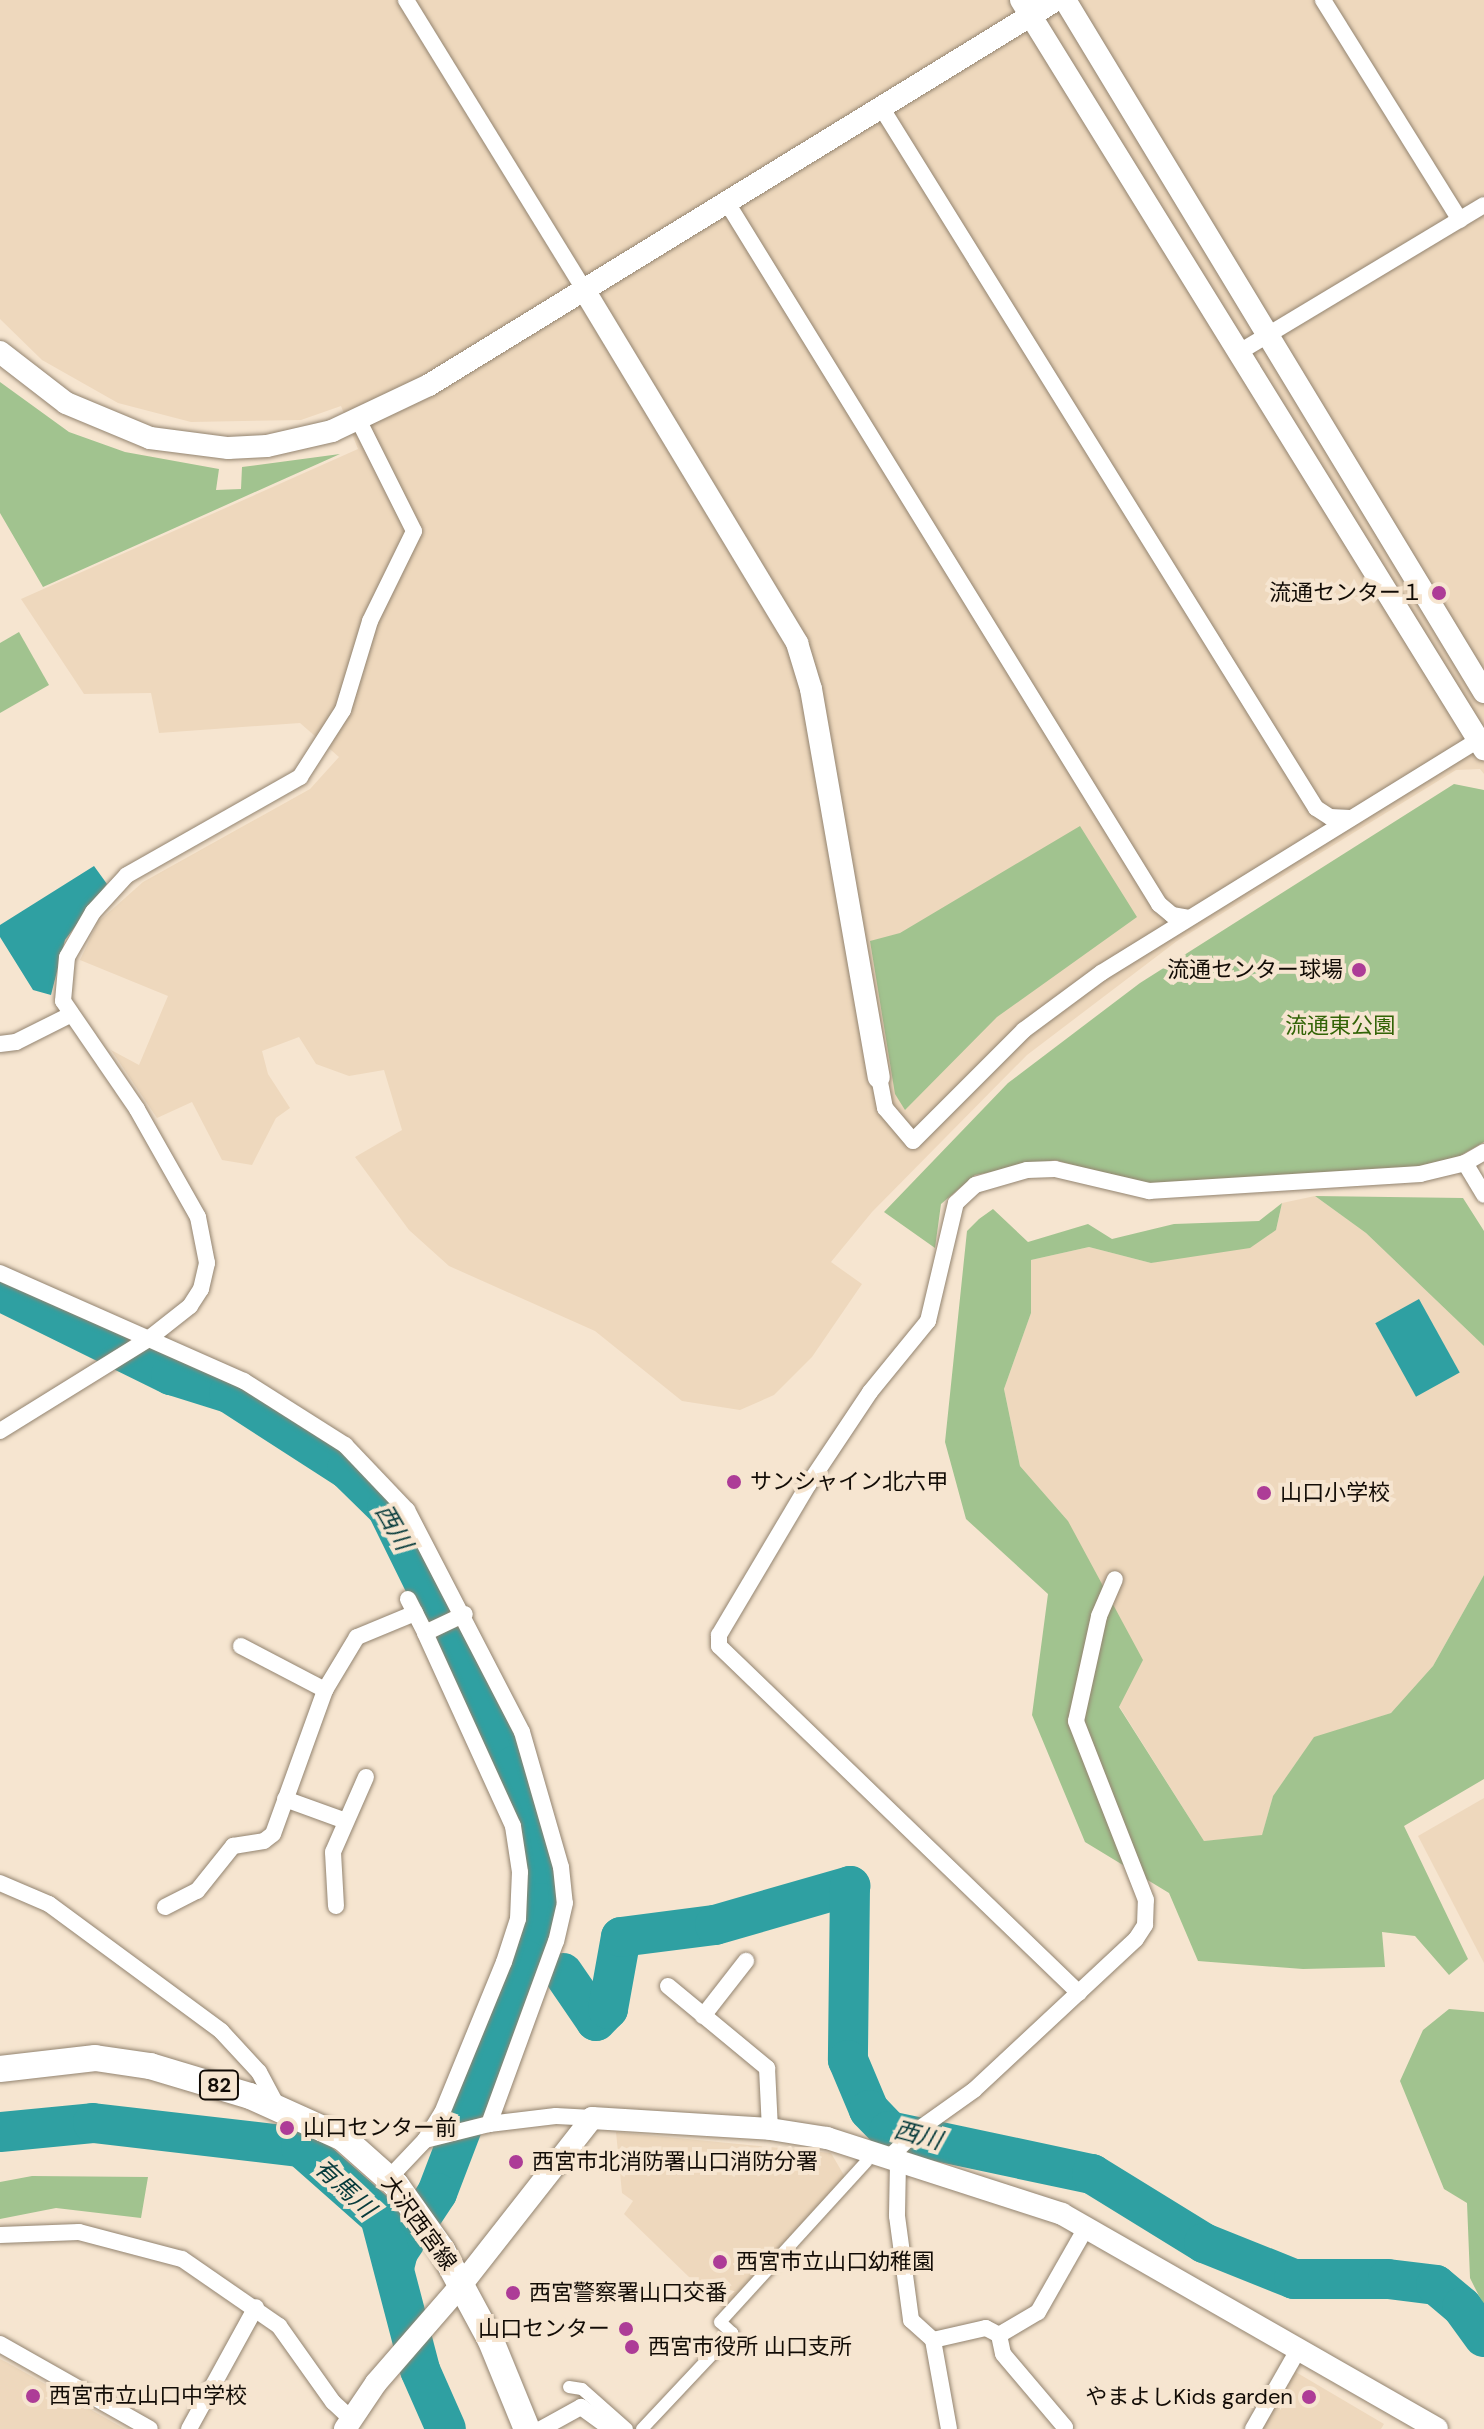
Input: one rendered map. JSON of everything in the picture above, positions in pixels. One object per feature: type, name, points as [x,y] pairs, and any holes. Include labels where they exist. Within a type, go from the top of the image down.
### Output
[{"type":"main road","name":"大沢西宮線","points":[[0,2069],[95,2058],[197,2076],[278,2107],[343,2138],[389,2178],[442,2250],[456,2292],[527,2429]]},
{"type":"street","points":[[406,0],[797,643],[811,689],[885,1108],[913,1141],[1024,1030],[1101,973],[1350,818],[1482,742],[1026,7]]},
{"type":"street","points":[[0,352],[66,403],[150,438],[228,448],[267,446],[359,421],[429,385],[881,107],[1026,7],[1056,0]]},
{"type":"street","points":[[1065,0],[1484,692]]},
{"type":"street","points":[[1323,0],[1460,220]]},
{"type":"street","points":[[881,107],[1316,808],[1330,817],[1350,818]]},
{"type":"street","points":[[726,201],[1159,904],[1172,915],[1189,918]]},
{"type":"street","points":[[1241,351],[1484,205]]},
{"type":"street","points":[[0,1431],[143,1343],[190,1306],[201,1289],[207,1263],[198,1217],[137,1109],[70,1015],[60,996],[67,957],[93,912],[127,875],[300,777],[343,710],[370,621],[414,531],[359,421]]},
{"type":"street","points":[[0,1044],[16,1042],[70,1015]]},
{"type":"street","points":[[1079,1993],[719,1646],[719,1635],[808,1485],[870,1392],[928,1321],[956,1203],[975,1185],[1018,1171],[1055,1169],[1149,1191],[1420,1174],[1465,1163],[1484,1152]]},
{"type":"street","points":[[1465,1163],[1484,1195]]},
{"type":"street","points":[[0,1273],[143,1343],[244,1381],[345,1445],[407,1510],[522,1732],[561,1867],[565,1903],[556,1941],[485,2126]]},
{"type":"street","points":[[949,2429],[933,2340],[911,2320],[893,2159],[915,2132],[974,2090],[1079,1993],[1145,1925],[1146,1900],[1076,1721],[1099,1616],[1115,1579]]},
{"type":"street","points":[[165,1907],[197,1891],[233,1846],[264,1841],[273,1834],[325,1690],[357,1637],[412,1606],[429,1631],[513,1826],[520,1872],[518,1919],[504,1962],[431,2139],[389,2178]]},
{"type":"street","points":[[429,1631],[462,1616]]},
{"type":"street","points":[[241,1646],[325,1690]]},
{"type":"street","points":[[336,1906],[333,1852],[343,1820],[366,1777]]},
{"type":"street","points":[[285,1799],[343,1820]]},
{"type":"street","points":[[0,1883],[49,1904],[221,2031],[259,2072],[278,2107]]},
{"type":"street","points":[[703,2016],[746,1961]]},
{"type":"street","points":[[668,1986],[767,2068],[770,2129]]},
{"type":"street","points":[[431,2139],[485,2126],[556,2116],[770,2129],[827,2138],[1062,2214],[1437,2429]]},
{"type":"street","points":[[0,2235],[79,2232],[182,2259],[256,2307],[279,2326],[348,2423],[383,2375],[456,2292],[592,2118]]},
{"type":"street","points":[[642,2429],[732,2333],[720,2322],[866,2162]]},
{"type":"street","points":[[999,2335],[1038,2312],[1051,2297],[1086,2228]]},
{"type":"street","points":[[189,2429],[256,2307]]},
{"type":"street","points":[[933,2340],[986,2328],[999,2335],[1003,2354],[1065,2427]]},
{"type":"street","points":[[0,2344],[150,2429]]},
{"type":"street","points":[[1253,2429],[1298,2350]]},
{"type":"street","points":[[569,2387],[582,2389],[627,2429]]},
{"type":"street","points":[[541,2429],[581,2407],[611,2429]]},
{"type":"shaded area","points":[[0,0],[1484,0],[1484,774],[1480,769],[1456,770],[1177,941],[1027,1055],[872,1212],[831,1262],[862,1284],[812,1357],[774,1395],[740,1410],[682,1401],[595,1331],[449,1266],[409,1230],[355,1157],[402,1130],[384,1070],[349,1076],[316,1064],[299,1037],[262,1051],[268,1074],[290,1108],[276,1118],[252,1165],[222,1160],[192,1102],[157,1118],[111,1050],[139,1065],[168,996],[80,960],[98,922],[143,882],[310,789],[339,757],[300,723],[159,733],[151,693],[84,694],[21,599],[358,449],[341,406],[301,420],[191,422],[118,403],[42,360],[0,319]]},
{"type":"shaded area","name":"山口小学校","points":[[1315,1196],[1366,1233],[1484,1346],[1484,1575],[1433,1666],[1391,1713],[1314,1738],[1273,1796],[1262,1836],[1204,1841],[1119,1706],[1068,1521],[1020,1466],[1004,1389],[1031,1313],[1031,1260],[1089,1247],[1151,1263],[1276,1230],[1282,1203]]},
{"type":"shaded area","points":[[1484,1798],[1484,1963],[1418,1836]]},
{"type":"shaded area","name":"西宮市立山口幼稚園","points":[[616,2132],[831,2153],[845,2177],[723,2310],[624,2214],[633,2201],[622,2193]]},
{"type":"shaded area","name":"西宮市立山口中学校","points":[[0,2359],[8,2363],[125,2429],[0,2429]]},
{"type":"shaded area","name":"やまよしKids garden","points":[[1294,2371],[1384,2424],[1381,2429],[1260,2429]]},
{"type":"green space","points":[[0,382],[69,432],[125,452],[219,469],[216,490],[241,489],[242,467],[340,454],[43,587],[0,513]]},
{"type":"green space","points":[[19,632],[49,685],[0,713],[0,643]]},
{"type":"green space","name":"流通東公園","points":[[1454,784],[1484,790],[1484,1142],[1456,1158],[1413,1167],[1143,1184],[1055,1160],[975,1175],[941,1204],[935,1248],[884,1212],[1008,1083],[1140,983]]},
{"type":"green space","points":[[1080,826],[1137,917],[997,1017],[905,1110],[895,1094],[870,941],[900,933]]},
{"type":"green space","points":[[1315,1196],[1463,1198],[1484,1231],[1484,1346],[1366,1233]]},
{"type":"green space","points":[[1282,1203],[1276,1230],[1250,1248],[1151,1263],[1089,1247],[1031,1260],[1031,1313],[1004,1389],[1020,1466],[1068,1521],[1143,1660],[1119,1707],[1204,1841],[1262,1835],[1273,1796],[1314,1737],[1391,1713],[1433,1666],[1484,1575],[1484,1779],[1404,1826],[1468,1959],[1449,1975],[1415,1936],[1382,1932],[1385,1967],[1303,1969],[1198,1961],[1169,1893],[1085,1842],[1032,1715],[1048,1594],[966,1519],[945,1442],[967,1231],[993,1209],[1028,1242],[1088,1224],[1112,1239],[1174,1224],[1259,1221]]},
{"type":"green space","points":[[1449,2009],[1484,2012],[1484,2306],[1470,2278],[1467,2203],[1444,2189],[1400,2081],[1423,2030]]},
{"type":"green space","points":[[32,2176],[148,2177],[141,2218],[56,2208],[0,2219],[0,2182]]},
{"type":"water","points":[[94,866],[107,884],[65,940],[51,995],[33,990],[0,937],[0,925]]},
{"type":"water","points":[[1419,1299],[1460,1372],[1416,1397],[1375,1323]]},
{"type":"waterway","name":"西川","points":[[0,1291],[171,1375],[229,1393],[347,1469],[387,1508],[514,1766],[538,1845],[541,1903],[526,1960],[437,2193],[398,2252],[394,2268]]},
{"type":"waterway","name":"西川","points":[[563,1973],[596,2021],[608,2009],[621,1937],[715,1925],[850,1886],[848,2060],[869,2110],[889,2131],[1092,2174],[1204,2243],[1294,2279],[1388,2279],[1436,2285],[1462,2307],[1484,2337]]},
{"type":"waterway","name":"有馬川","points":[[0,2132],[93,2123],[301,2147],[380,2217],[420,2370],[446,2429]]},
{"type":"place","name":"流通センター１","points":[[1439,593]]},
{"type":"place","name":"流通センター球場","points":[[1359,970]]},
{"type":"place","name":"サンシャイン北六甲","points":[[734,1482]]},
{"type":"place","name":"山口小学校","points":[[1264,1493]]},
{"type":"place","name":"山口センター前","points":[[287,2128]]},
{"type":"place","name":"西宮市北消防署山口消防分署","points":[[516,2162]]},
{"type":"place","name":"西宮市立山口幼稚園","points":[[720,2262]]},
{"type":"place","name":"西宮警察署山口交番","points":[[513,2293]]},
{"type":"place","name":"山口センター","points":[[626,2329]]},
{"type":"place","name":"西宮市役所 山口支所","points":[[632,2347]]},
{"type":"place","name":"西宮市立山口中学校","points":[[33,2396]]},
{"type":"place","name":"やまよしKids garden","points":[[1309,2397]]}]
